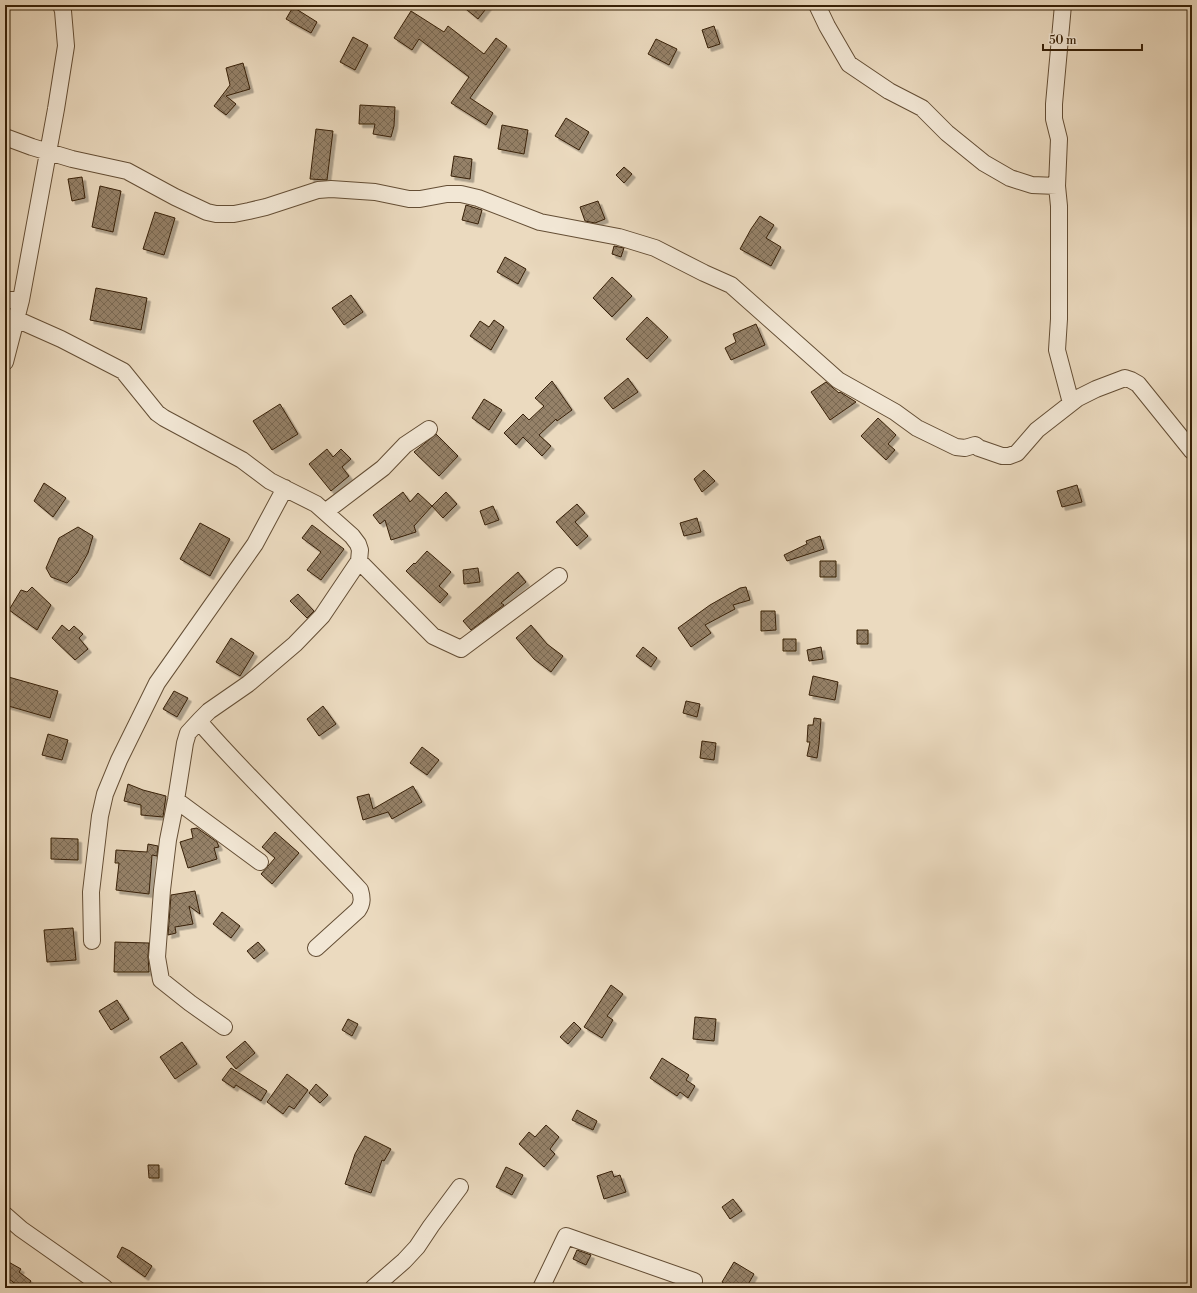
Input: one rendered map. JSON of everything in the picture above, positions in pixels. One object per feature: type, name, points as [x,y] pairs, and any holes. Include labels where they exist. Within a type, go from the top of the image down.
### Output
[{"type":"street","points":[[5,362],[9,336],[16,319],[13,300],[48,152],[66,46],[63,11],[61,5]]},
{"type":"street","points":[[817,5],[827,26],[849,64],[889,91],[922,108],[947,133],[984,163],[1010,178],[1032,185],[1057,186]]},
{"type":"street","points":[[1063,5],[1054,104],[1054,119],[1059,139],[1057,186],[1059,206],[1059,319],[1057,350],[1071,403]]},
{"type":"street","points":[[5,137],[72,159],[127,171],[175,197],[207,212],[216,214],[234,214],[249,211],[318,190],[331,189],[375,192],[409,199],[420,199],[447,194],[461,194],[478,198],[540,222],[619,238],[655,248],[731,285],[838,380],[895,412],[918,428],[956,447],[965,448],[975,445],[979,448],[1002,456],[1009,456],[1017,453],[1038,430],[1071,403],[1096,389],[1125,378],[1138,384],[1192,451]]},
{"type":"street","points":[[16,319],[61,339],[123,371],[157,413],[242,460],[270,481],[309,499],[325,512],[358,544],[360,550],[359,562],[322,616],[295,644],[248,684],[209,710],[188,733],[185,743],[168,840],[162,890],[157,957],[158,972],[160,980],[168,987],[224,1027]]},
{"type":"street","points":[[325,512],[383,468],[405,445],[429,429]]},
{"type":"street","points":[[92,942],[91,892],[100,816],[105,794],[119,760],[157,683],[255,544],[285,488]]},
{"type":"street","points":[[359,562],[433,636],[461,649],[559,576]]},
{"type":"street","points":[[200,720],[203,726],[235,762],[266,792],[360,890],[362,904],[358,910],[316,948]]},
{"type":"street","points":[[176,800],[260,862]]},
{"type":"street","points":[[373,1288],[418,1247],[431,1226],[460,1188]]},
{"type":"street","points":[[5,1215],[21,1230],[105,1288]]},
{"type":"street","points":[[541,1288],[566,1236],[694,1281]]},
{"type":"building","points":[[461,5],[489,5],[478,19]]},
{"type":"building","points":[[293,7],[317,22],[311,33],[286,19]]},
{"type":"building","points":[[411,11],[444,32],[448,26],[484,54],[496,38],[507,46],[470,98],[493,113],[486,125],[451,103],[469,77],[419,39],[412,50],[394,38]]},
{"type":"building","points":[[714,26],[720,44],[708,48],[702,30]]},
{"type":"building","points":[[353,37],[368,45],[355,70],[340,62]]},
{"type":"building","points":[[656,39],[677,49],[669,65],[648,54]]},
{"type":"building","points":[[243,63],[250,89],[226,96],[236,104],[226,115],[214,106],[230,85],[226,68]]},
{"type":"building","points":[[360,105],[395,107],[394,126],[391,137],[373,134],[375,124],[359,124]]},
{"type":"building","points":[[566,118],[589,132],[579,150],[555,136]]},
{"type":"building","points":[[502,125],[528,130],[524,154],[498,149]]},
{"type":"building","points":[[316,129],[333,131],[327,180],[310,179]]},
{"type":"building","points":[[454,156],[472,159],[470,179],[451,176]]},
{"type":"building","points":[[624,167],[632,174],[624,183],[616,175]]},
{"type":"building","points":[[82,177],[85,198],[72,201],[68,179]]},
{"type":"building","points":[[100,186],[121,191],[113,232],[92,227]]},
{"type":"building","points":[[598,201],[605,219],[595,223],[585,221],[580,207]]},
{"type":"building","points":[[466,205],[482,210],[478,224],[462,220]]},
{"type":"building","points":[[155,212],[175,218],[164,255],[143,249]]},
{"type":"building","points":[[760,216],[774,225],[766,238],[781,247],[771,266],[740,249]]},
{"type":"building","points":[[614,246],[624,248],[621,257],[612,254]]},
{"type":"building","points":[[505,257],[526,269],[518,284],[497,272]]},
{"type":"building","points":[[612,277],[632,296],[612,317],[593,298]]},
{"type":"building","points":[[96,288],[147,298],[141,330],[90,320]]},
{"type":"building","points":[[351,295],[363,312],[344,325],[332,308]]},
{"type":"building","points":[[647,317],[668,337],[647,359],[626,339]]},
{"type":"building","points":[[494,320],[504,327],[491,350],[470,336],[480,321],[489,327]]},
{"type":"building","points":[[756,324],[765,345],[731,360],[725,348],[736,342],[733,334]]},
{"type":"building","points":[[628,378],[638,392],[613,409],[604,398]]},
{"type":"building","points":[[552,381],[572,410],[557,421],[556,419],[539,435],[551,446],[542,456],[523,437],[516,445],[504,433],[523,414],[529,420],[544,406],[535,398]]},
{"type":"building","points":[[826,382],[839,393],[840,392],[856,402],[830,420],[811,392]]},
{"type":"building","points":[[484,399],[502,410],[489,430],[472,418]]},
{"type":"building","points":[[280,404],[298,434],[272,450],[253,421]]},
{"type":"building","points":[[878,418],[896,435],[888,444],[895,450],[886,460],[861,436]]},
{"type":"building","points":[[436,434],[458,456],[439,476],[414,452]]},
{"type":"building","points":[[327,449],[333,457],[341,449],[351,459],[342,467],[349,476],[331,491],[309,464]]},
{"type":"building","points":[[704,470],[715,481],[702,492],[694,479]]},
{"type":"building","points":[[44,483],[66,498],[53,517],[34,501]]},
{"type":"building","points":[[1077,485],[1082,502],[1062,507],[1057,491]]},
{"type":"building","points":[[403,492],[410,502],[418,493],[432,506],[414,526],[416,532],[391,540],[385,520],[380,524],[373,515]]},
{"type":"building","points":[[446,492],[457,504],[443,518],[432,506]]},
{"type":"building","points":[[577,504],[585,513],[575,522],[588,536],[577,546],[556,522]]},
{"type":"building","points":[[493,506],[499,520],[485,525],[480,511]]},
{"type":"building","points":[[697,518],[701,532],[684,536],[680,523]]},
{"type":"building","points":[[200,523],[230,539],[210,576],[180,559]]},
{"type":"building","points":[[312,525],[344,549],[321,580],[307,570],[321,552],[302,538]]},
{"type":"building","points":[[78,527],[93,536],[88,553],[77,573],[67,583],[51,577],[46,568],[59,538]]},
{"type":"building","points":[[820,536],[824,549],[787,561],[784,555],[807,544],[806,541]]},
{"type":"building","points":[[427,551],[451,572],[439,586],[448,594],[440,603],[406,571]]},
{"type":"building","points":[[820,561],[836,561],[836,577],[820,577]]},
{"type":"building","points":[[478,568],[480,582],[464,584],[463,570]]},
{"type":"building","points":[[518,572],[526,582],[501,603],[504,605],[471,630],[463,621]]},
{"type":"building","points":[[32,587],[51,605],[37,630],[9,610],[21,590],[27,592]]},
{"type":"building","points":[[746,587],[750,600],[733,605],[735,609],[705,625],[711,633],[691,647],[678,628],[710,605],[740,588]]},
{"type":"building","points":[[298,594],[314,611],[307,618],[290,601]]},
{"type":"building","points":[[761,611],[775,611],[776,630],[761,631]]},
{"type":"building","points":[[62,625],[69,631],[74,626],[83,634],[79,638],[88,649],[75,660],[52,638]]},
{"type":"building","points":[[531,625],[547,644],[563,656],[551,672],[534,659],[516,638]]},
{"type":"building","points":[[857,630],[868,630],[868,644],[857,644]]},
{"type":"building","points":[[231,638],[254,653],[240,676],[216,662]]},
{"type":"building","points":[[783,639],[796,639],[796,651],[783,651]]},
{"type":"building","points":[[643,647],[657,658],[651,667],[636,656]]},
{"type":"building","points":[[821,647],[823,659],[809,661],[807,650]]},
{"type":"building","points":[[5,676],[58,691],[50,718],[5,705]]},
{"type":"building","points":[[813,676],[838,682],[835,700],[809,695]]},
{"type":"building","points":[[174,691],[188,698],[177,717],[163,709]]},
{"type":"building","points":[[686,701],[700,704],[697,717],[683,713]]},
{"type":"building","points":[[323,706],[336,724],[319,736],[307,719]]},
{"type":"building","points":[[814,718],[821,719],[817,758],[807,756],[810,742],[807,742],[808,725],[813,725]]},
{"type":"building","points":[[48,734],[68,740],[62,760],[42,755]]},
{"type":"building","points":[[702,741],[716,743],[714,760],[700,758]]},
{"type":"building","points":[[422,747],[439,760],[427,775],[410,763]]},
{"type":"building","points":[[128,784],[143,790],[166,796],[163,817],[141,815],[141,805],[124,801]]},
{"type":"building","points":[[413,786],[422,802],[392,819],[388,812],[363,820],[357,797],[369,794],[373,809]]},
{"type":"building","points":[[197,828],[217,842],[219,847],[214,848],[217,859],[188,868],[180,842],[193,838],[191,829]]},
{"type":"building","points":[[275,832],[299,853],[272,884],[261,874],[275,858],[262,847]]},
{"type":"building","points":[[51,838],[78,839],[78,860],[51,859]]},
{"type":"building","points":[[148,844],[158,846],[157,856],[152,855],[149,894],[116,890],[119,863],[115,863],[116,850],[147,852]]},
{"type":"building","points":[[195,891],[200,914],[189,906],[193,924],[175,927],[176,933],[168,935],[171,895]]},
{"type":"building","points":[[222,912],[240,926],[231,938],[213,924]]},
{"type":"building","points":[[73,928],[76,960],[47,962],[44,930]]},
{"type":"building","points":[[115,942],[149,943],[149,972],[114,972]]},
{"type":"building","points":[[258,942],[265,950],[254,959],[247,951]]},
{"type":"building","points":[[611,985],[623,994],[607,1016],[613,1020],[602,1038],[584,1027]]},
{"type":"building","points":[[117,1000],[129,1019],[111,1030],[99,1011]]},
{"type":"building","points":[[695,1017],[716,1019],[714,1041],[693,1039]]},
{"type":"building","points":[[348,1019],[358,1024],[352,1036],[342,1030]]},
{"type":"building","points":[[574,1022],[581,1029],[568,1044],[560,1037]]},
{"type":"building","points":[[245,1041],[255,1053],[236,1069],[226,1057]]},
{"type":"building","points":[[182,1042],[197,1064],[175,1079],[160,1057]]},
{"type":"building","points":[[662,1058],[689,1075],[686,1080],[695,1086],[688,1098],[680,1092],[677,1096],[650,1078]]},
{"type":"building","points":[[231,1068],[267,1091],[261,1101],[236,1085],[234,1088],[222,1080]]},
{"type":"building","points":[[287,1074],[308,1090],[294,1109],[289,1106],[283,1114],[267,1102]]},
{"type":"building","points":[[316,1084],[328,1095],[320,1103],[309,1093]]},
{"type":"building","points":[[577,1110],[597,1121],[593,1130],[572,1120]]},
{"type":"building","points":[[546,1125],[559,1137],[550,1149],[555,1154],[544,1167],[519,1144],[529,1132],[535,1137]]},
{"type":"building","points":[[365,1136],[391,1149],[384,1161],[382,1160],[371,1193],[345,1184],[355,1154]]},
{"type":"building","points":[[148,1165],[159,1165],[159,1178],[149,1178]]},
{"type":"building","points":[[506,1167],[523,1175],[512,1195],[496,1187]]},
{"type":"building","points":[[612,1171],[614,1177],[620,1175],[626,1192],[604,1199],[597,1176]]},
{"type":"building","points":[[733,1199],[742,1211],[730,1219],[722,1207]]},
{"type":"building","points":[[122,1247],[152,1266],[145,1277],[117,1257]]},
{"type":"building","points":[[577,1250],[591,1255],[586,1265],[573,1259]]},
{"type":"building","points":[[5,1260],[21,1269],[19,1272],[31,1281],[26,1288],[21,1288],[5,1276]]},
{"type":"building","points":[[734,1262],[754,1274],[746,1288],[731,1288],[722,1282]]}]
